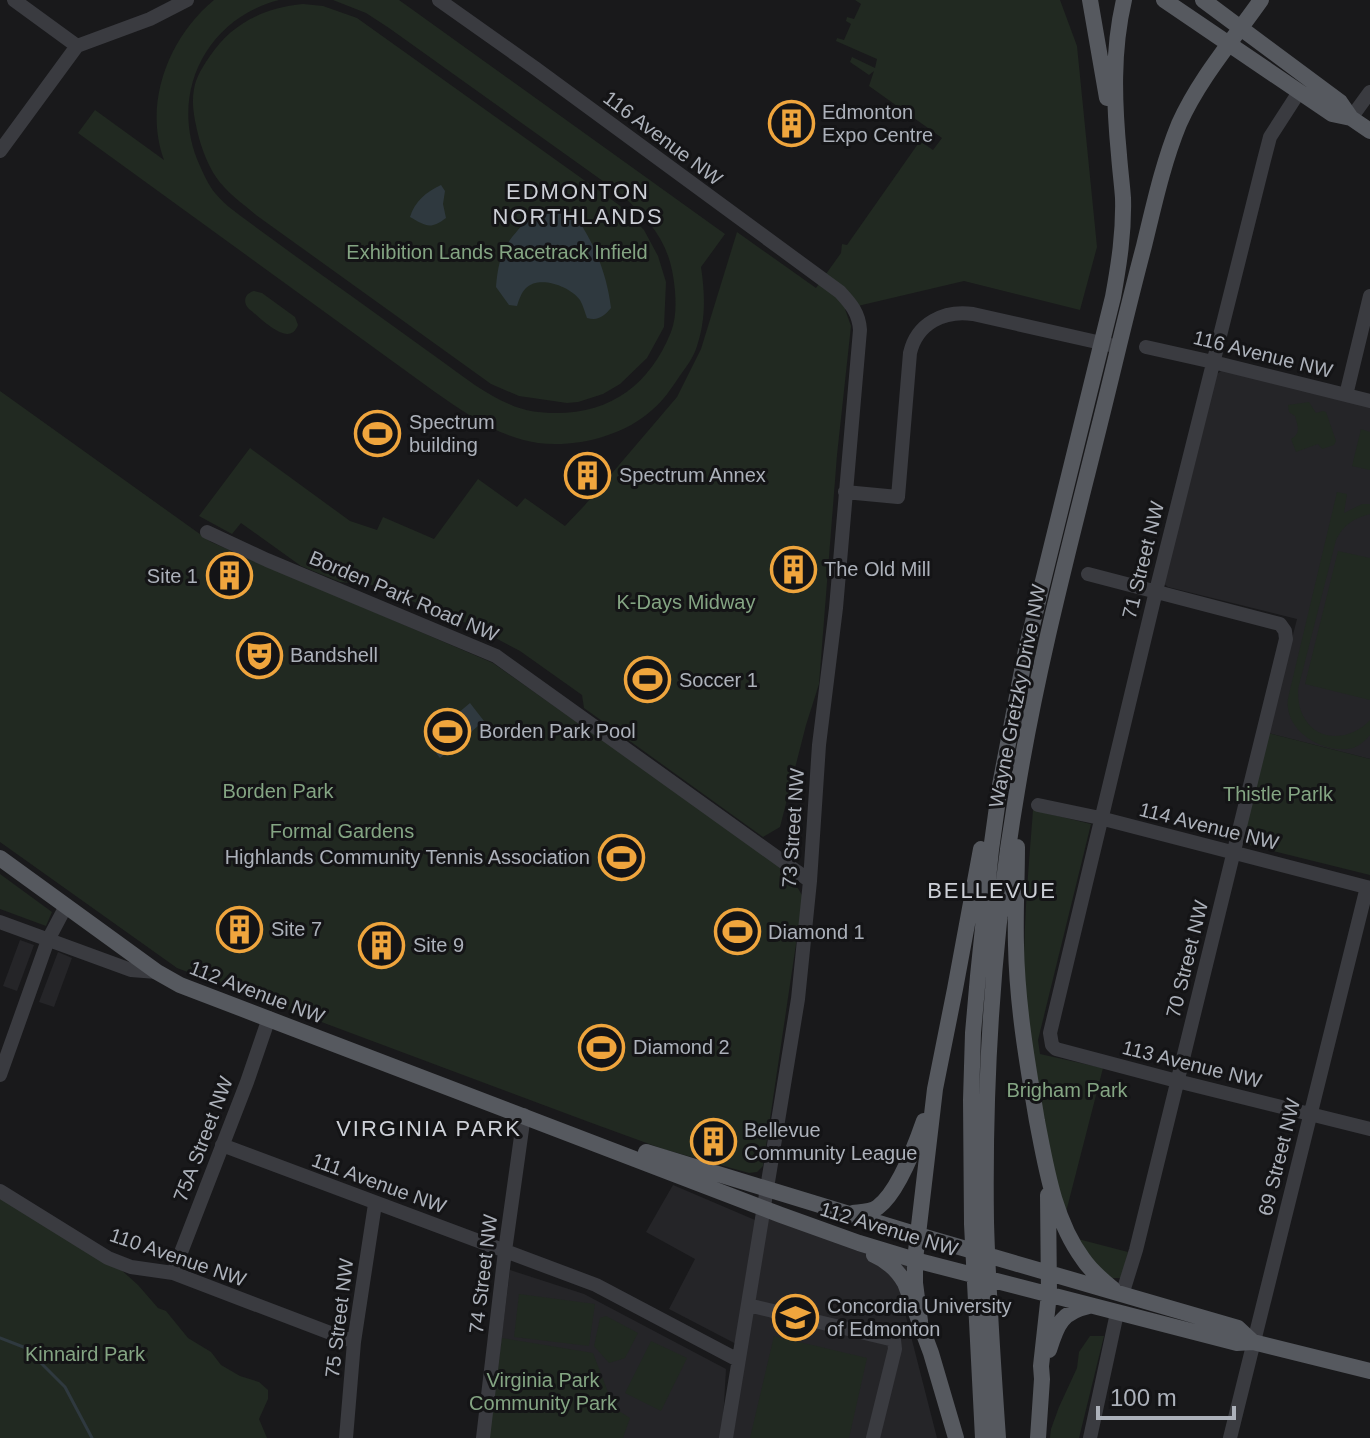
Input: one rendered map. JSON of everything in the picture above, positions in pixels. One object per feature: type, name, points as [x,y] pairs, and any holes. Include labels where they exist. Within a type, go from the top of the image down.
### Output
[{"type":"main road","points":[[1090,0],[1119,154]]},
{"type":"main road","name":"Wayne Gretzky Drive NW","points":[[983,1438],[972,1224],[971,1100],[979,961],[1000,785],[1026,650],[1102,343],[1121,252],[1123,198],[1114,73],[1124,0]]},
{"type":"main road","points":[[1164,0],[1332,114],[1351,118]]},
{"type":"main road","points":[[1203,0],[1340,102],[1351,118],[1370,131]]},
{"type":"main road","name":"Wayne Gretzky Drive NW","points":[[998,1438],[986,1223],[988,1097],[994,979],[1016,793],[1035,691],[1170,150],[1189,105],[1261,0]]},
{"type":"main road","points":[[920,1321],[915,1260],[935,1089],[982,843],[1000,785]]},
{"type":"main road","points":[[1016,793],[1017,979],[1024,1046],[1047,1173],[1058,1208],[1082,1258],[1092,1271],[1121,1295]]},
{"type":"main road","name":"112 Avenue NW","points":[[0,858],[157,972],[180,985],[830,1233],[915,1260],[1117,1313],[1237,1343],[1253,1342],[1370,1371]]},
{"type":"main road","points":[[851,1214],[878,1207],[888,1197],[917,1143],[935,1089]]},
{"type":"main road","name":"112 Avenue NW","points":[[524,1115],[1238,1328],[1253,1342]]},
{"type":"main road","points":[[1038,1438],[1041,1366],[1049,1294],[1047,1173]]},
{"type":"main road","points":[[830,1233],[891,1264],[905,1283],[956,1438]]},
{"type":"main road","points":[[1042,1379],[1053,1338],[1064,1318],[1072,1310],[1091,1306]]},
{"type":"street","points":[[14,0],[77,46]]},
{"type":"street","points":[[0,151],[77,46],[150,19],[187,0]]},
{"type":"street","name":"116 Avenue NW","points":[[439,0],[840,292],[857,313]]},
{"type":"street","name":"71 Street NW","points":[[1052,1045],[1050,1033],[1100,818],[1270,137],[1299,92]]},
{"type":"street","points":[[1351,118],[1370,92]]},
{"type":"street","points":[[1346,395],[1370,296]]},
{"type":"street","points":[[845,492],[898,497],[910,353],[919,333],[930,322],[963,312],[1119,347]]},
{"type":"street","name":"73 Street NW","points":[[726,1438],[798,999],[819,745],[836,608],[860,330],[857,313]]},
{"type":"street","name":"116 Avenue NW","points":[[1146,347],[1370,401]]},
{"type":"street","name":"Borden Park Road NW","points":[[207,532],[503,660],[810,881]]},
{"type":"street","points":[[1088,574],[1156,591]]},
{"type":"street","name":"70 Street NW","points":[[1121,1295],[1136,1250],[1286,639],[1280,624],[1156,591]]},
{"type":"street","name":"114 Avenue NW","points":[[1038,805],[1368,887]]},
{"type":"street","name":"69 Street NW","points":[[1230,1438],[1368,887]]},
{"type":"street","points":[[0,1075],[48,940],[66,906]]},
{"type":"street","points":[[0,922],[131,970],[157,972]]},
{"type":"street","name":"75A Street NW","points":[[173,1273],[269,1018]]},
{"type":"street","name":"113 Avenue NW","points":[[1052,1045],[1056,1049],[1177,1081],[1370,1129]]},
{"type":"street","name":"74 Street NW","points":[[483,1438],[524,1115]]},
{"type":"street","name":"111 Avenue NW","points":[[222,1145],[596,1285],[738,1360]]},
{"type":"street","name":"110 Avenue NW","points":[[0,1191],[108,1258],[131,1267],[173,1273],[354,1342]]},
{"type":"street","name":"75 Street NW","points":[[346,1438],[354,1342],[375,1204]]},
{"type":"street","points":[[748,1305],[894,1340],[895,1349],[873,1438]]},
{"type":"street","points":[[1090,1438],[1117,1313]]},
{"type":"shaded area","points":[[441,185],[445,191],[443,204],[446,218],[428,225],[410,217],[422,198]]},
{"type":"shaded area","points":[[560,213],[576,217],[599,260],[611,308],[598,318],[587,318],[575,295],[554,284],[532,284],[523,292],[517,306],[509,305],[496,287],[502,255],[516,232],[532,215]]},
{"type":"shaded area","points":[[1223,370],[1370,407],[1370,759],[1268,733],[1297,619],[1168,587],[1163,583],[1215,375]]},
{"type":"shaded area","points":[[470,703],[484,721],[440,758],[426,740]]},
{"type":"shaded area","points":[[20,940],[34,945],[17,991],[3,986]]},
{"type":"shaded area","points":[[58,952],[72,958],[54,1007],[39,1002]]},
{"type":"shaded area","name":"Concordia University of Edmonton","points":[[673,1185],[762,1223],[765,1208],[915,1260],[902,1301],[937,1438],[726,1438],[740,1346],[669,1309],[695,1259],[646,1232]]},
{"type":"shaded area","points":[[510,1270],[584,1294],[726,1369],[722,1438],[489,1438]]},
{"type":"green space","points":[[214,0],[279,0],[253,10],[231,24],[199,64],[191,88],[188,114],[191,140],[213,190],[231,208],[306,263],[475,385],[509,404],[538,412],[576,412],[611,401],[640,380],[662,350],[674,322],[675,291],[665,248],[652,226],[621,194],[389,28],[366,13],[333,0],[399,0],[725,234],[701,267],[703,316],[696,350],[660,403],[628,427],[583,442],[538,443],[496,430],[435,392],[78,133],[95,110],[164,160],[158,138],[157,116],[164,72],[184,33]]},
{"type":"green space","name":"K-Days Midway","points":[[855,0],[1060,0],[1077,46],[1097,247],[1080,310],[964,281],[845,309],[851,326],[837,455],[819,684],[780,827],[763,837],[584,708],[582,695],[520,651],[471,625],[372,585],[340,582],[301,566],[241,523],[232,534],[199,516],[250,448],[350,521],[377,530],[383,517],[434,539],[478,479],[517,507],[525,498],[565,526],[677,397],[701,349],[737,232],[816,288],[841,253],[842,244],[847,245],[920,141],[933,150],[942,138],[869,86],[874,71],[869,75],[850,62],[852,57],[875,68],[877,59],[836,41],[837,38],[844,40],[851,24],[846,21],[847,17],[854,19],[861,4]]},
{"type":"green space","name":"Exhibition Lands Racetrack Infield","points":[[303,4],[323,6],[357,18],[619,205],[644,230],[658,256],[666,282],[664,327],[647,358],[620,384],[603,394],[567,403],[519,396],[491,384],[256,215],[220,182],[206,158],[196,126],[193,95],[198,76],[219,44],[239,26],[275,9]]},
{"type":"green space","points":[[254,291],[262,293],[295,317],[298,325],[294,332],[282,333],[249,309],[246,298]]},
{"type":"green space","name":"Borden Park","points":[[0,391],[211,542],[493,663],[788,871],[803,897],[763,1166],[757,1172],[749,1173],[663,1149],[177,968],[0,842]]},
{"type":"green space","points":[[1309,402],[1316,413],[1326,412],[1336,441],[1334,445],[1322,449],[1318,444],[1296,452],[1291,439],[1298,427],[1288,405]]},
{"type":"green space","points":[[1361,429],[1370,432],[1370,470],[1352,466]]},
{"type":"green space","points":[[1337,492],[1347,494],[1344,513],[1362,504],[1370,504],[1370,514],[1350,523],[1336,540],[1298,693],[1303,716],[1319,732],[1346,735],[1370,720],[1370,735],[1348,749],[1328,748],[1302,733],[1290,717],[1288,704]]},
{"type":"green space","points":[[1338,551],[1370,558],[1370,700],[1305,684]]},
{"type":"green space","name":"Thistle Parlk","points":[[1268,733],[1370,759],[1370,875],[1241,843]]},
{"type":"green space","name":"Brigham Park","points":[[1033,810],[1091,824],[1038,1040],[1040,1054],[1103,1068],[1066,1212],[1078,1239],[1128,1252],[1121,1278],[1112,1278],[1093,1265],[1068,1224],[1032,1067],[1026,1025],[1024,964]]},
{"type":"green space","points":[[0,874],[52,912],[46,926],[0,909]]},
{"type":"green space","name":"Kinnaird Park","points":[[0,1191],[108,1258],[158,1308],[166,1311],[188,1338],[211,1352],[221,1365],[259,1382],[268,1390],[268,1399],[259,1419],[267,1438],[0,1438]]},
{"type":"green space","points":[[519,1294],[595,1304],[589,1346],[514,1337]]},
{"type":"green space","points":[[606,1316],[638,1333],[625,1358],[609,1363],[594,1346],[600,1318]]},
{"type":"green space","points":[[774,1336],[867,1358],[849,1438],[750,1438]]},
{"type":"green space","points":[[1090,1336],[1104,1336],[1079,1438],[1050,1438],[1059,1407],[1077,1368],[1079,1352]]},
{"type":"green space","name":"Virginia Park Community Park","points":[[502,1338],[593,1353],[614,1408],[630,1418],[623,1438],[489,1438]]},
{"type":"green space","points":[[651,1341],[687,1358],[661,1411],[625,1393]]},
{"type":"waterway","points":[[0,1338],[26,1348],[65,1387],[92,1438]]},
{"type":"place","name":"Edmonton Expo Centre","points":[[791,123]]},
{"type":"place","name":"Spectrum building","points":[[378,433]]},
{"type":"place","name":"Spectrum Annex","points":[[588,475]]},
{"type":"place","name":"The Old Mill","points":[[793,569]]},
{"type":"place","name":"Site 1","points":[[229,576]]},
{"type":"place","name":"Bandshell","points":[[259,655]]},
{"type":"place","name":"Soccer 1","points":[[648,680]]},
{"type":"place","name":"Borden Park Pool","points":[[448,731]]},
{"type":"place","name":"Highlands Community Tennis Association","points":[[621,857]]},
{"type":"place","name":"Site 7","points":[[240,929]]},
{"type":"place","name":"Diamond 1","points":[[737,932]]},
{"type":"place","name":"Site 9","points":[[382,945]]},
{"type":"place","name":"Diamond 2","points":[[602,1047]]},
{"type":"place","name":"Bellevue Community League","points":[[713,1142]]},
{"type":"place","name":"Concordia University of Edmonton","points":[[796,1318]]},
{"type":"district","name":"EDMONTON NORTHLANDS","points":[[578,204]]},
{"type":"district","name":"BELLEVUE","points":[[992,890]]},
{"type":"district","name":"VIRGINIA PARK","points":[[429,1128]]},
{"type":"park label","name":"Formal Gardens","points":[[342,831]]}]
